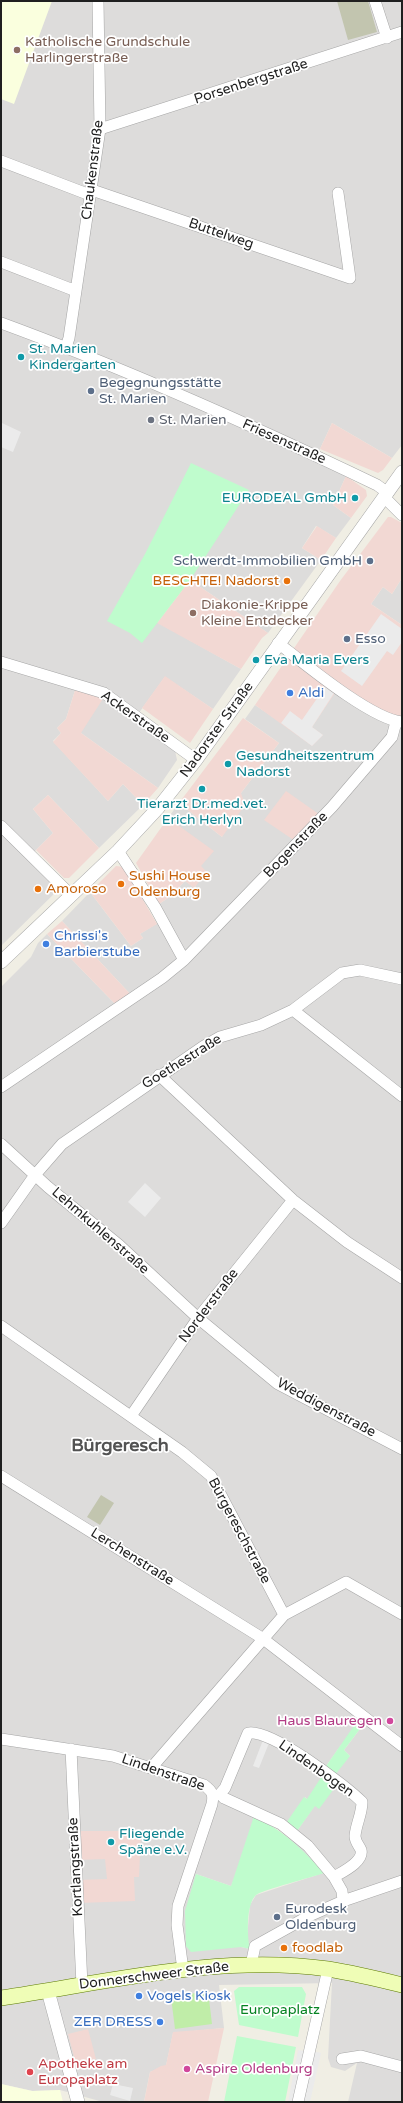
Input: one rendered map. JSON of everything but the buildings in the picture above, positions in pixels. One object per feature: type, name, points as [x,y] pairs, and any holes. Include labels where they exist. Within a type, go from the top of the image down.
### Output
[{"type":"main road","name":"Donnerschweer Straße","points":[[1,1998],[183,1970],[251,1965],[328,1969],[402,1985]]},
{"type":"street","name":"Chaukenstraße","points":[[66,347],[69,338],[100,129],[98,1]]},
{"type":"street","points":[[376,1],[387,38]]},
{"type":"street","name":"Porsenbergstraße","points":[[100,129],[402,32]]},
{"type":"street","name":"Buttelweg","points":[[1,161],[91,193],[350,278],[338,193]]},
{"type":"street","points":[[1,262],[76,291]]},
{"type":"street","name":"Friesenstraße","points":[[1,323],[66,347],[313,455],[377,485],[402,515]]},
{"type":"street","name":"Nadorster Straße","points":[[1,962],[118,851],[155,812],[196,760],[278,643],[402,472]]},
{"type":"street","points":[[278,643],[343,692],[381,716],[399,722]]},
{"type":"street","name":"Ackerstraße","points":[[1,662],[104,692],[196,760]]},
{"type":"street","name":"Bogenstraße","points":[[1,1087],[162,978],[184,960],[332,807],[392,737],[399,722]]},
{"type":"street","points":[[1,826],[71,895]]},
{"type":"street","points":[[118,851],[155,907],[184,960]]},
{"type":"street","name":"Goethestraße","points":[[1,1223],[35,1175],[62,1144],[196,1050],[220,1037],[261,1025],[293,1010],[333,979],[351,971],[366,971],[402,979]]},
{"type":"street","points":[[293,1010],[402,1096]]},
{"type":"street","points":[[160,1075],[292,1200],[347,1242],[402,1278]]},
{"type":"street","name":"Lehmkuhlenstraße","points":[[1,1144],[35,1175],[119,1245],[198,1318]]},
{"type":"street","name":"Norderstraße","points":[[131,1416],[198,1318],[292,1200]]},
{"type":"street","name":"Weddigenstraße","points":[[198,1318],[278,1384],[402,1449]]},
{"type":"street","name":"Bürgereschstraße","points":[[1,1326],[182,1452],[211,1476],[284,1615]]},
{"type":"street","name":"Lerchenstraße","points":[[1,1476],[262,1638],[402,1746]]},
{"type":"street","points":[[152,1768],[262,1638],[284,1615],[346,1582],[402,1614]]},
{"type":"street","name":"Lindenbogen","points":[[217,1794],[225,1788],[248,1733],[254,1732],[299,1753],[362,1802],[355,1836],[356,1842],[360,1848],[360,1857],[357,1861],[334,1877]]},
{"type":"street","name":"Lindenstraße","points":[[1,1739],[114,1756],[204,1785],[217,1794],[212,1804],[178,1906],[177,1925],[183,1970]]},
{"type":"street","name":"Kortlangstraße","points":[[71,1749],[82,1985]]},
{"type":"street","points":[[217,1794],[281,1824],[308,1846],[334,1877],[342,1891],[343,1901]]},
{"type":"street","points":[[251,1965],[255,1946],[309,1916],[343,1901],[402,1880]]},
{"type":"street","points":[[298,2102],[328,1969]]},
{"type":"street","points":[[48,1990],[78,2102]]},
{"type":"street","points":[[342,2060],[361,2056],[402,2067]]},
{"type":"shaded area","points":[[1,1],[402,1],[402,445],[392,458],[332,423],[315,460],[346,476],[333,505],[351,518],[336,538],[316,526],[302,548],[321,560],[268,633],[190,580],[157,622],[241,669],[213,709],[165,677],[136,717],[175,751],[177,760],[158,788],[81,733],[77,684],[66,719],[57,728],[61,733],[53,741],[108,801],[123,784],[143,805],[99,848],[48,795],[33,809],[53,833],[27,859],[59,889],[1,946]]},
{"type":"shaded area","name":"Katholische Grundschule Harlingerstraße","points":[[1,1],[52,1],[14,104],[1,99]]},
{"type":"shaded area","points":[[337,1],[368,1],[377,32],[348,40]]},
{"type":"shaded area","points":[[2,423],[21,432],[13,452],[1,447]]},
{"type":"shaded area","points":[[332,423],[392,458],[383,470],[378,473],[320,449]]},
{"type":"shaded area","points":[[346,476],[366,490],[367,496],[351,518],[333,505]]},
{"type":"shaded area","points":[[388,517],[402,523],[402,578],[392,594],[383,587],[371,604],[402,625],[402,716],[394,716],[379,710],[341,684],[312,727],[323,735],[312,746],[255,705],[340,581]]},
{"type":"shaded area","points":[[317,526],[336,538],[321,560],[302,548]]},
{"type":"shaded area","points":[[402,578],[402,625],[371,604],[383,587],[392,594]]},
{"type":"shaded area","points":[[190,580],[268,633],[262,638],[241,669],[157,623]]},
{"type":"shaded area","points":[[381,614],[402,629],[402,642],[393,655],[387,651],[362,686],[341,671]]},
{"type":"shaded area","points":[[165,676],[213,709],[190,743],[142,708]]},
{"type":"shaded area","points":[[77,684],[106,694],[81,733],[158,788],[143,805],[123,784],[108,801],[53,742],[61,733],[57,728],[66,719]]},
{"type":"shaded area","points":[[325,687],[334,693],[312,727],[323,735],[312,746],[281,723],[290,711],[302,720]]},
{"type":"shaded area","points":[[335,692],[378,720],[402,727],[402,2102],[348,2102],[357,2063],[345,2071],[331,2067],[328,2058],[332,1983],[219,1985],[224,2028],[173,2033],[166,2066],[150,2072],[144,2102],[103,2102],[60,2090],[33,2091],[1,2084],[1,987],[31,957],[38,943],[47,934],[118,1007],[133,997],[62,921],[90,892],[131,946],[143,938],[140,934],[167,917],[159,904],[168,898],[185,881],[195,888],[201,866],[187,833],[168,818],[179,803],[222,837],[241,793],[279,743],[245,719],[255,705],[273,717],[312,727]],"holes":[[[363,1725],[344,1750],[350,1756],[324,1769],[341,1745]],[[305,1797],[315,1805],[297,1831]],[[263,1820],[284,1833],[323,1873],[256,1895],[250,1905],[247,1938],[250,1949],[241,1947],[196,1874],[231,1886]]]},
{"type":"shaded area","points":[[243,718],[279,743],[241,793],[245,805],[222,837],[179,803]]},
{"type":"shaded area","points":[[286,791],[323,817],[298,843],[264,820]]},
{"type":"shaded area","points":[[48,795],[99,848],[69,878],[64,878],[36,850],[53,833],[33,809]]},
{"type":"shaded area","points":[[168,818],[214,851],[201,866],[207,872],[194,888],[185,881],[168,898],[159,904],[136,863]]},
{"type":"shaded area","points":[[116,866],[124,867],[157,924],[140,934],[143,938],[131,946],[90,892]]},
{"type":"shaded area","points":[[62,921],[133,997],[118,1007],[47,934]]},
{"type":"shaded area","points":[[145,1183],[161,1198],[145,1217],[128,1202]]},
{"type":"shaded area","points":[[101,1495],[114,1503],[100,1525],[87,1517]]},
{"type":"shaded area","points":[[263,1740],[269,1743],[259,1768],[253,1766]]},
{"type":"shaded area","points":[[75,1831],[141,1831],[139,1877],[134,1877],[135,1901],[78,1903],[77,1880],[107,1879],[105,1859],[76,1860]]},
{"type":"shaded area","name":"Aspire Oldenburg","points":[[224,2028],[208,2102],[144,2102],[150,2072],[166,2065],[173,2032]]},
{"type":"shaded area","points":[[88,2029],[96,2059],[76,2064],[68,2034]]},
{"type":"shaded area","points":[[298,2050],[304,2051],[294,2102],[288,2102]]},
{"type":"shaded area","points":[[313,2051],[321,2053],[310,2102],[302,2102]]},
{"type":"shaded area","points":[[1,2084],[32,2091],[60,2090],[63,2102],[1,2102]]},
{"type":"shaded area","points":[[113,2084],[133,2088],[130,2101],[110,2095]]},
{"type":"green space","points":[[191,463],[249,490],[190,580],[142,643],[130,633],[107,621],[145,554]]},
{"type":"green space","points":[[358,1720],[363,1725],[344,1750],[350,1756],[335,1775],[324,1769]]},
{"type":"green space","points":[[322,1776],[336,1786],[319,1809],[315,1806],[297,1831],[286,1823],[304,1797],[307,1799]]},
{"type":"green space","points":[[254,1816],[292,1841],[324,1873],[256,1895],[250,1905],[248,1920],[250,1949],[241,1947],[191,1952],[186,1946],[185,1911],[196,1874],[231,1886]]},
{"type":"green space","name":"Europaplatz","points":[[239,1987],[302,1987],[306,1994],[298,2037],[239,2025],[234,1991]]},
{"type":"green space","points":[[208,1991],[212,2024],[175,2029],[171,1997]]},
{"type":"green space","name":"Europaplatz","points":[[237,2036],[296,2047],[285,2102],[224,2102]]},
{"type":"place","name":"Katholische Grundschule Harlingerstraße","points":[[17,50]]},
{"type":"place","name":"St. Marien Kindergarten","points":[[21,357]]},
{"type":"place","name":"Begegnungsstätte St. Marien","points":[[91,391]]},
{"type":"place","name":"St. Marien","points":[[151,420]]},
{"type":"place","name":"EURODEAL GmbH","points":[[355,498]]},
{"type":"place","name":"Schwerdt-Immobilien GmbH","points":[[370,561]]},
{"type":"place","name":"BESCHTE! Nadorst","points":[[287,581]]},
{"type":"place","name":"Diakonie-Krippe Kleine Entdecker","points":[[193,613]]},
{"type":"place","name":"Esso","points":[[347,639]]},
{"type":"place","name":"Eva Maria Evers","points":[[256,660]]},
{"type":"place","name":"Aldi","points":[[290,693]]},
{"type":"place","name":"Gesundheitszentrum Nadorst","points":[[228,764]]},
{"type":"place","name":"Tierarzt Dr.med.vet. Erich Herlyn","points":[[202,789]]},
{"type":"place","name":"Sushi House Oldenburg","points":[[121,884]]},
{"type":"place","name":"Amoroso","points":[[38,889]]},
{"type":"place","name":"Chrissi's Barbierstube","points":[[46,944]]},
{"type":"place","name":"Haus Blauregen","points":[[390,1721]]},
{"type":"place","name":"Fliegende Späne e.V.","points":[[111,1842]]},
{"type":"place","name":"Eurodesk Oldenburg","points":[[277,1917]]},
{"type":"place","name":"foodlab","points":[[284,1948]]},
{"type":"place","name":"Vogels Kiosk","points":[[139,1996]]},
{"type":"place","name":"ZER DRESS","points":[[160,2022]]},
{"type":"place","name":"Aspire Oldenburg","points":[[187,2069]]},
{"type":"place","name":"Apotheke am Europaplatz","points":[[30,2072]]},
{"type":"district","name":"Bürgeresch","points":[[120,1446]]}]
